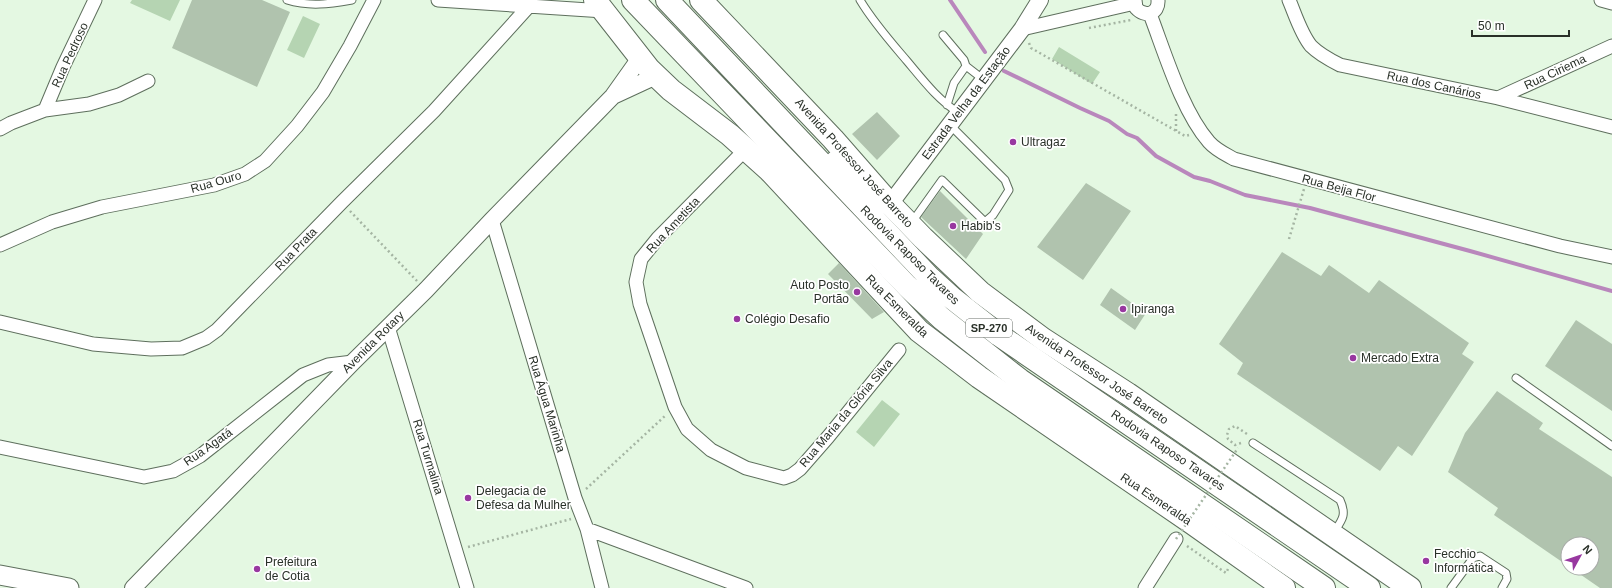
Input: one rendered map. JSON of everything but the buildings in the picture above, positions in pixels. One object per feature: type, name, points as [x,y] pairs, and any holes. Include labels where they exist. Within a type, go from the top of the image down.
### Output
[{"type":"highway","name":"Rodovia Raposo Tavares","points":[[633,0],[906,286],[941,318],[1020,380],[1324,588]]},
{"type":"highway","name":"Rodovia Raposo Tavares","points":[[667,0],[930,278],[952,298],[999,335],[1369,588]]},
{"type":"highway","points":[[675,0],[770,98],[840,166],[890,204]]},
{"type":"highway","name":"Avenida Professor José Barreto","points":[[701,0],[833,139],[890,204],[968,282],[1043,339],[1134,398],[1410,588]]},
{"type":"highway","name":"Rua Esmeralda","points":[[599,5],[640,58],[656,76],[671,90],[730,135],[769,170],[919,331],[979,377],[1284,588]]},
{"type":"main road","points":[[0,575],[69,588]]},
{"type":"street","name":"Rua Pedroso","points":[[45,110],[63,67],[95,0]]},
{"type":"street","name":"Rua Ouro","points":[[0,245],[52,222],[102,207],[214,185],[244,174],[265,161],[297,126],[323,92],[350,46],[374,0]]},
{"type":"street","points":[[438,0],[530,5],[599,5]]},
{"type":"street","name":"Estrada Velha da Estação","points":[[890,204],[952,115],[1028,33],[1040,0]]},
{"type":"street","points":[[1028,33],[1135,1],[1136,8],[1140,12],[1150,14],[1155,11],[1158,5],[1158,0]]},
{"type":"street","name":"Rua dos Canários","points":[[1289,0],[1299,24],[1311,45],[1324,57],[1340,66],[1498,98],[1612,127]]},
{"type":"street","points":[[1601,0],[1612,3]]},
{"type":"street","name":"Rua Prata","points":[[0,322],[93,344],[151,349],[182,348],[206,338],[217,330],[342,202],[434,111],[530,5]]},
{"type":"street","name":"Rua Beija Flor","points":[[1150,14],[1178,87],[1188,108],[1209,142],[1220,152],[1234,159],[1560,246],[1612,257]]},
{"type":"street","name":"Rua Ciriema","points":[[1498,98],[1612,46]]},
{"type":"street","name":"Avenida Rotary","points":[[133,588],[353,362],[426,290],[613,96],[640,58]]},
{"type":"street","name":"Avenida Rotary","points":[[613,96],[656,76]]},
{"type":"street","points":[[0,129],[11,123],[45,110],[89,104],[119,95],[148,81]]},
{"type":"street","name":"Rua Ametista","points":[[675,407],[640,304],[636,282],[641,259],[658,238],[746,149]]},
{"type":"street","name":"Rua Água Marinha","points":[[492,220],[575,498],[586,529],[602,588]]},
{"type":"street","name":"Rua Turmalina","points":[[388,327],[467,588]]},
{"type":"street","name":"Rua Maria da Glória Silva","points":[[675,407],[687,429],[710,450],[746,468],[784,478],[792,476],[828,437],[898,350]]},
{"type":"street","name":"Rua Agatá","points":[[0,447],[144,477],[174,471],[200,456],[303,375],[328,365],[353,362]]},
{"type":"street","points":[[586,529],[746,588]]},
{"type":"street","points":[[1145,588],[1176,539]]},
{"type":"lane","points":[[287,0],[299,3],[321,5],[352,0]]},
{"type":"lane","points":[[860,0],[882,31],[1005,180],[1009,190],[993,215],[985,222],[942,180],[910,224]]},
{"type":"lane","points":[[943,34],[964,60],[966,66],[984,80]]},
{"type":"lane","points":[[952,115],[954,83],[966,66]]},
{"type":"lane","points":[[1516,378],[1612,446]]},
{"type":"lane","points":[[1250,442],[1340,500],[1343,507],[1344,517],[1333,534]]},
{"type":"lane","points":[[1451,588],[1473,558],[1480,556],[1506,573],[1507,579],[1502,588]]},
{"type":"path","points":[[1085,29],[1132,20]]},
{"type":"path","points":[[1028,33],[1028,40],[1031,48],[1176,131],[1185,136],[1203,132]]},
{"type":"path","points":[[1175,111],[1176,131]]},
{"type":"path","points":[[1289,239],[1304,189]]},
{"type":"path","points":[[342,202],[426,290]]},
{"type":"path","points":[[575,498],[675,407]]},
{"type":"path","points":[[1241,444],[1235,445],[1228,439],[1227,435],[1229,429],[1236,426],[1242,429],[1247,434],[1250,442]]},
{"type":"path","points":[[1176,539],[1238,448],[1244,445]]},
{"type":"path","points":[[456,550],[582,516]]},
{"type":"green space","points":[[132,0],[180,0],[170,21],[130,3]]},
{"type":"green space","points":[[303,16],[320,24],[304,58],[287,50]]},
{"type":"green space","points":[[1059,47],[1100,72],[1092,84],[1052,59]]},
{"type":"green space","points":[[882,400],[900,414],[874,447],[856,432]]},
{"type":"waterway","points":[[950,0],[985,52]]},
{"type":"waterway","points":[[1004,71],[1109,121],[1127,134],[1137,138],[1156,156],[1194,177],[1210,181],[1245,195],[1310,208],[1612,291]]},
{"type":"place","name":"Ultragaz","points":[[1013,142]]},
{"type":"place","name":"Habib's","points":[[953,226]]},
{"type":"place","name":"Auto Posto Portão","points":[[857,292]]},
{"type":"place","name":"Ipiranga","points":[[1123,309]]},
{"type":"place","name":"Colégio Desafio","points":[[737,319]]},
{"type":"place","name":"Mercado Extra","points":[[1353,358]]},
{"type":"place","name":"Delegacia de Defesa da Mulher","points":[[468,498]]},
{"type":"place","name":"Fecchio Informática","points":[[1426,561]]},
{"type":"place","name":"Prefeitura de Cotia","points":[[257,569]]}]
